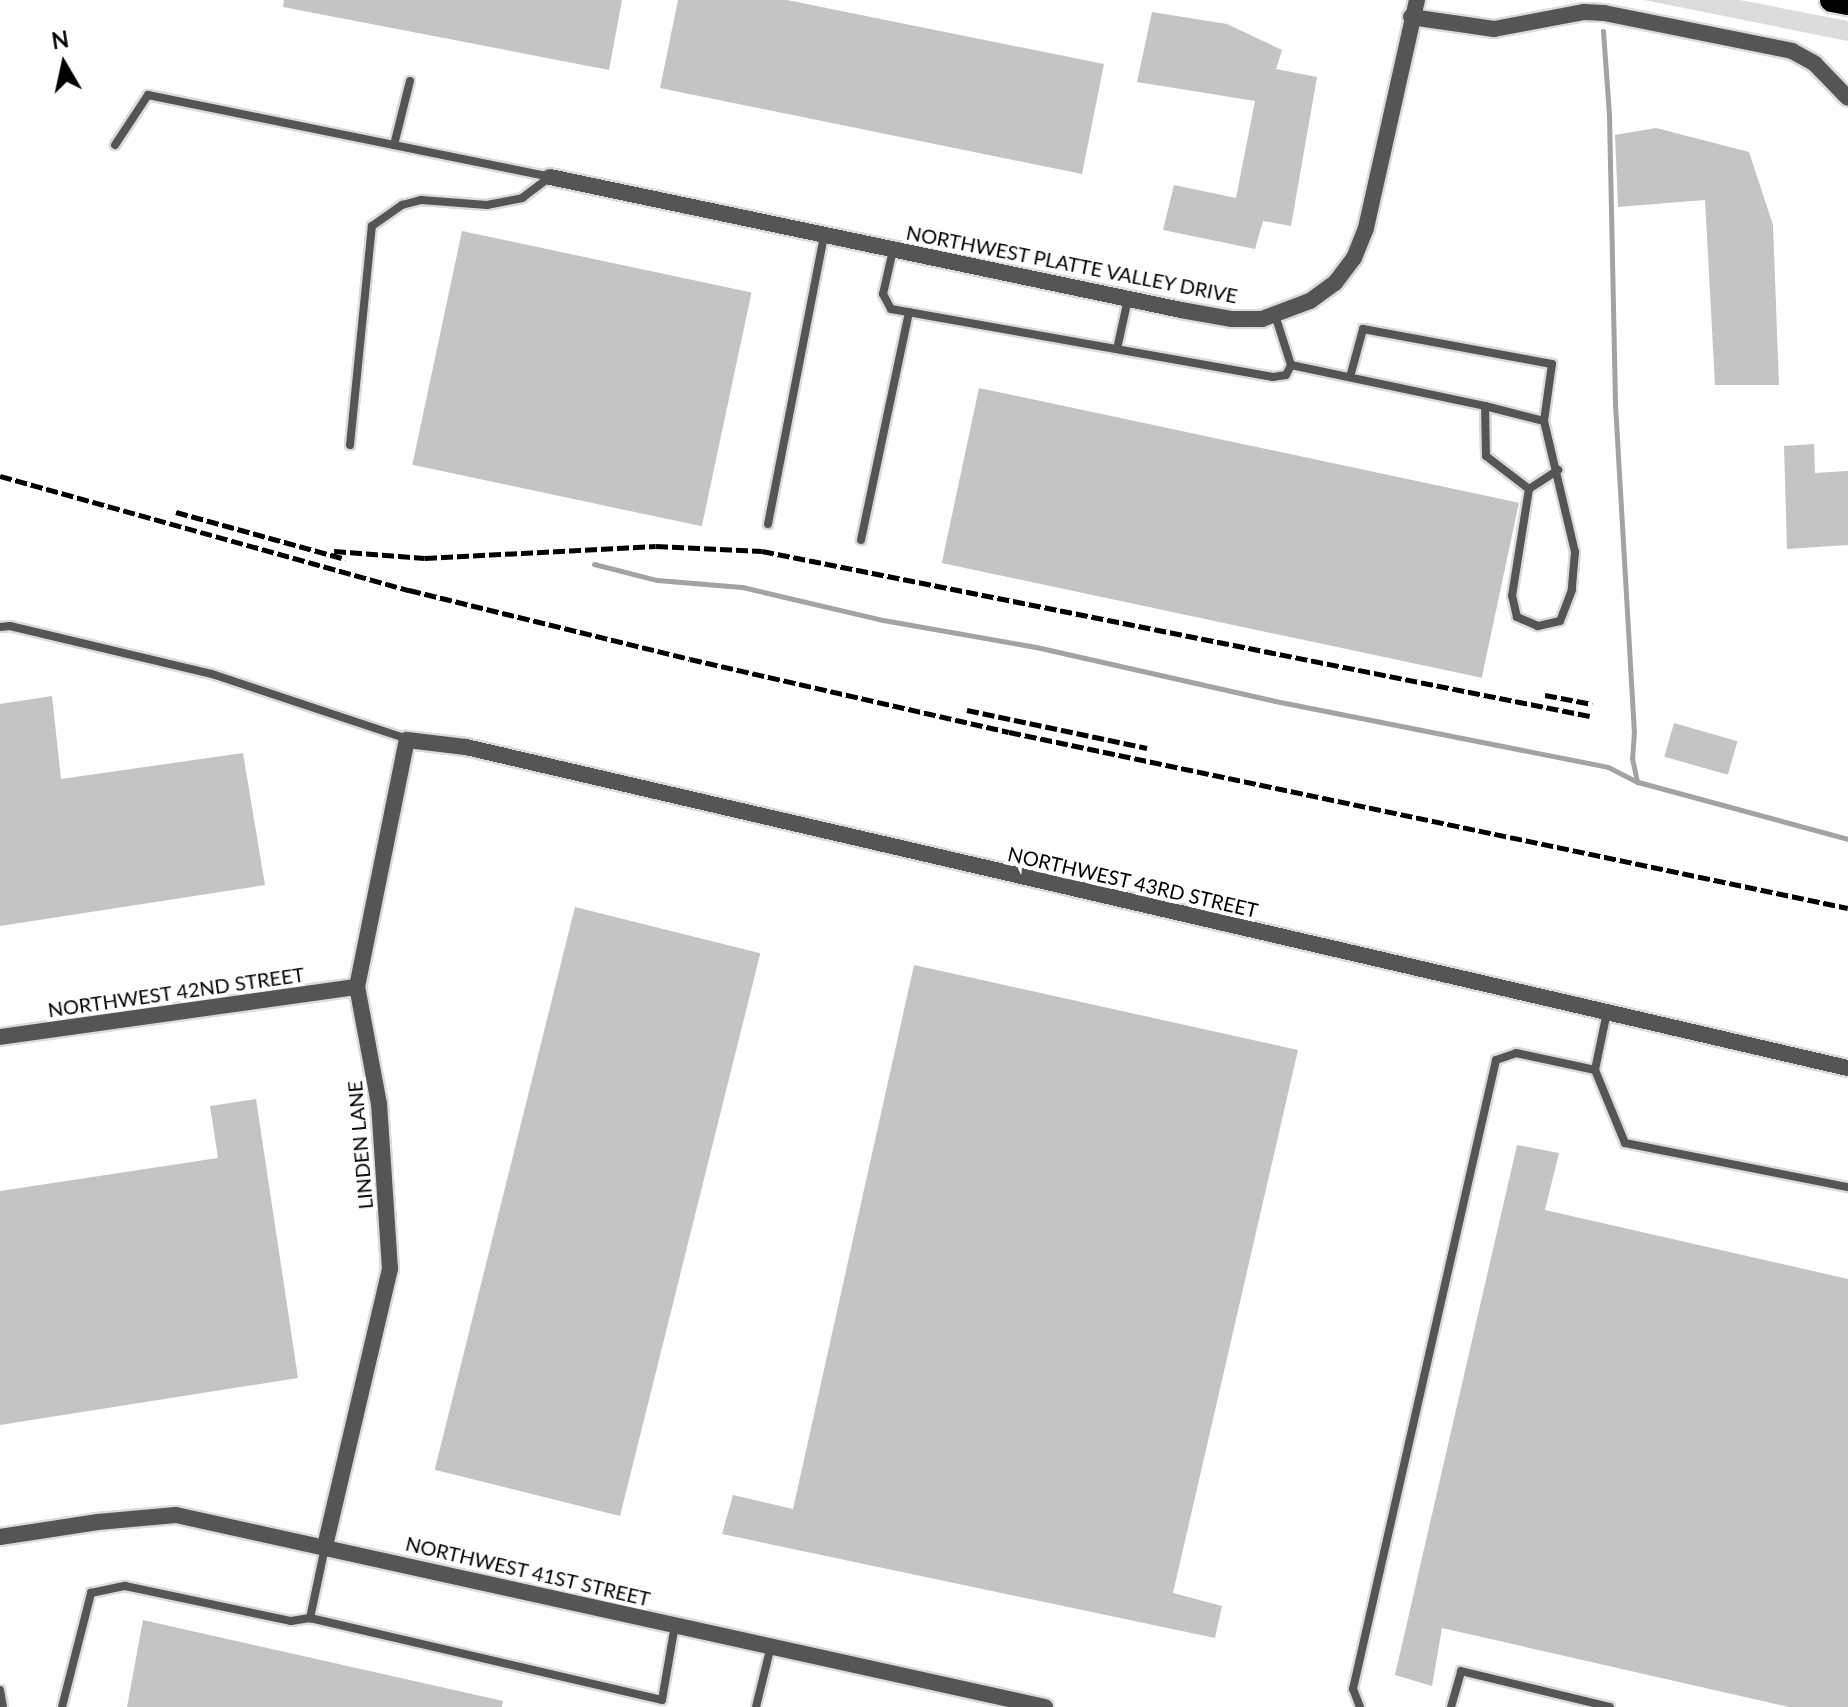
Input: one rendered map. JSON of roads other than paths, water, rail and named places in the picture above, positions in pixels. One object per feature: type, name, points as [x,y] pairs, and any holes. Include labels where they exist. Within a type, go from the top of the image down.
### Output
[{"type":"highway","points":[[1832,0],[1848,3]]},
{"type":"street","name":"NORTHWEST PLATTE VALLEY DRIVE","points":[[550,177],[1232,319],[1275,315],[1310,301],[1335,283],[1354,258],[1366,228],[1417,0]]},
{"type":"street","points":[[1411,17],[1494,29],[1584,12],[1604,13],[1792,51],[1815,64],[1848,98]]},
{"type":"street","name":"LINDEN LANE","points":[[325,1546],[390,1269],[379,1104],[357,987],[407,740]]},
{"type":"street","name":"NORTHWEST 43RD STREET","points":[[407,740],[466,747],[1848,1068]]},
{"type":"street","name":"NORTHWEST 42ND STREET","points":[[0,1037],[357,987]]},
{"type":"street","name":"NORTHWEST 41ST STREET","points":[[0,1537],[98,1522],[176,1515],[1045,1707]]},
{"type":"lane","points":[[394,145],[410,81]]},
{"type":"lane","points":[[115,145],[148,95],[550,177]]},
{"type":"lane","points":[[350,445],[372,226],[402,205],[421,200],[487,205],[522,198],[550,177]]},
{"type":"lane","points":[[768,524],[825,235]]},
{"type":"lane","points":[[894,249],[883,294],[891,309],[1273,377],[1286,375],[1291,365],[1275,315]]},
{"type":"lane","points":[[1117,349],[1128,299]]},
{"type":"lane","points":[[861,540],[909,312]]},
{"type":"lane","points":[[1350,377],[1363,329],[1552,364],[1544,421],[1558,470],[1575,552],[1572,590],[1560,621],[1538,626],[1517,617],[1512,596],[1529,489],[1558,470]]},
{"type":"lane","points":[[1291,365],[1544,421]]},
{"type":"lane","points":[[1485,406],[1486,456],[1529,489]]},
{"type":"lane","points":[[0,627],[10,626],[212,674],[407,740]]},
{"type":"lane","points":[[1607,1012],[1595,1070],[1625,1143],[1848,1187]]},
{"type":"lane","points":[[1360,1707],[1353,1689],[1496,1060],[1516,1053],[1595,1070]]},
{"type":"lane","points":[[310,1618],[325,1546]]},
{"type":"lane","points":[[62,1707],[91,1593],[125,1586],[291,1621],[310,1618],[662,1700],[675,1624]]},
{"type":"lane","points":[[756,1707],[771,1646]]},
{"type":"lane","points":[[1451,1707],[1461,1671],[1610,1707]]},
{"type":"lane","points":[[0,1690],[3,1707]]},
{"type":"waterway","points":[[1603,31],[1609,115],[1615,404],[1634,731],[1632,758],[1637,781]]},
{"type":"waterway","points":[[594,564],[657,580],[742,587],[883,620],[1036,647],[1275,701],[1608,767],[1638,782],[1848,839]]},
{"type":"railway","points":[[0,476],[409,590],[690,659],[1009,732],[1848,908]]},
{"type":"railway","points":[[176,512],[346,559]]},
{"type":"railway","points":[[334,551],[425,558],[656,546],[762,551],[1590,716]]},
{"type":"railway","points":[[1545,695],[1592,704]]},
{"type":"railway","points":[[967,710],[1147,748]]}]
